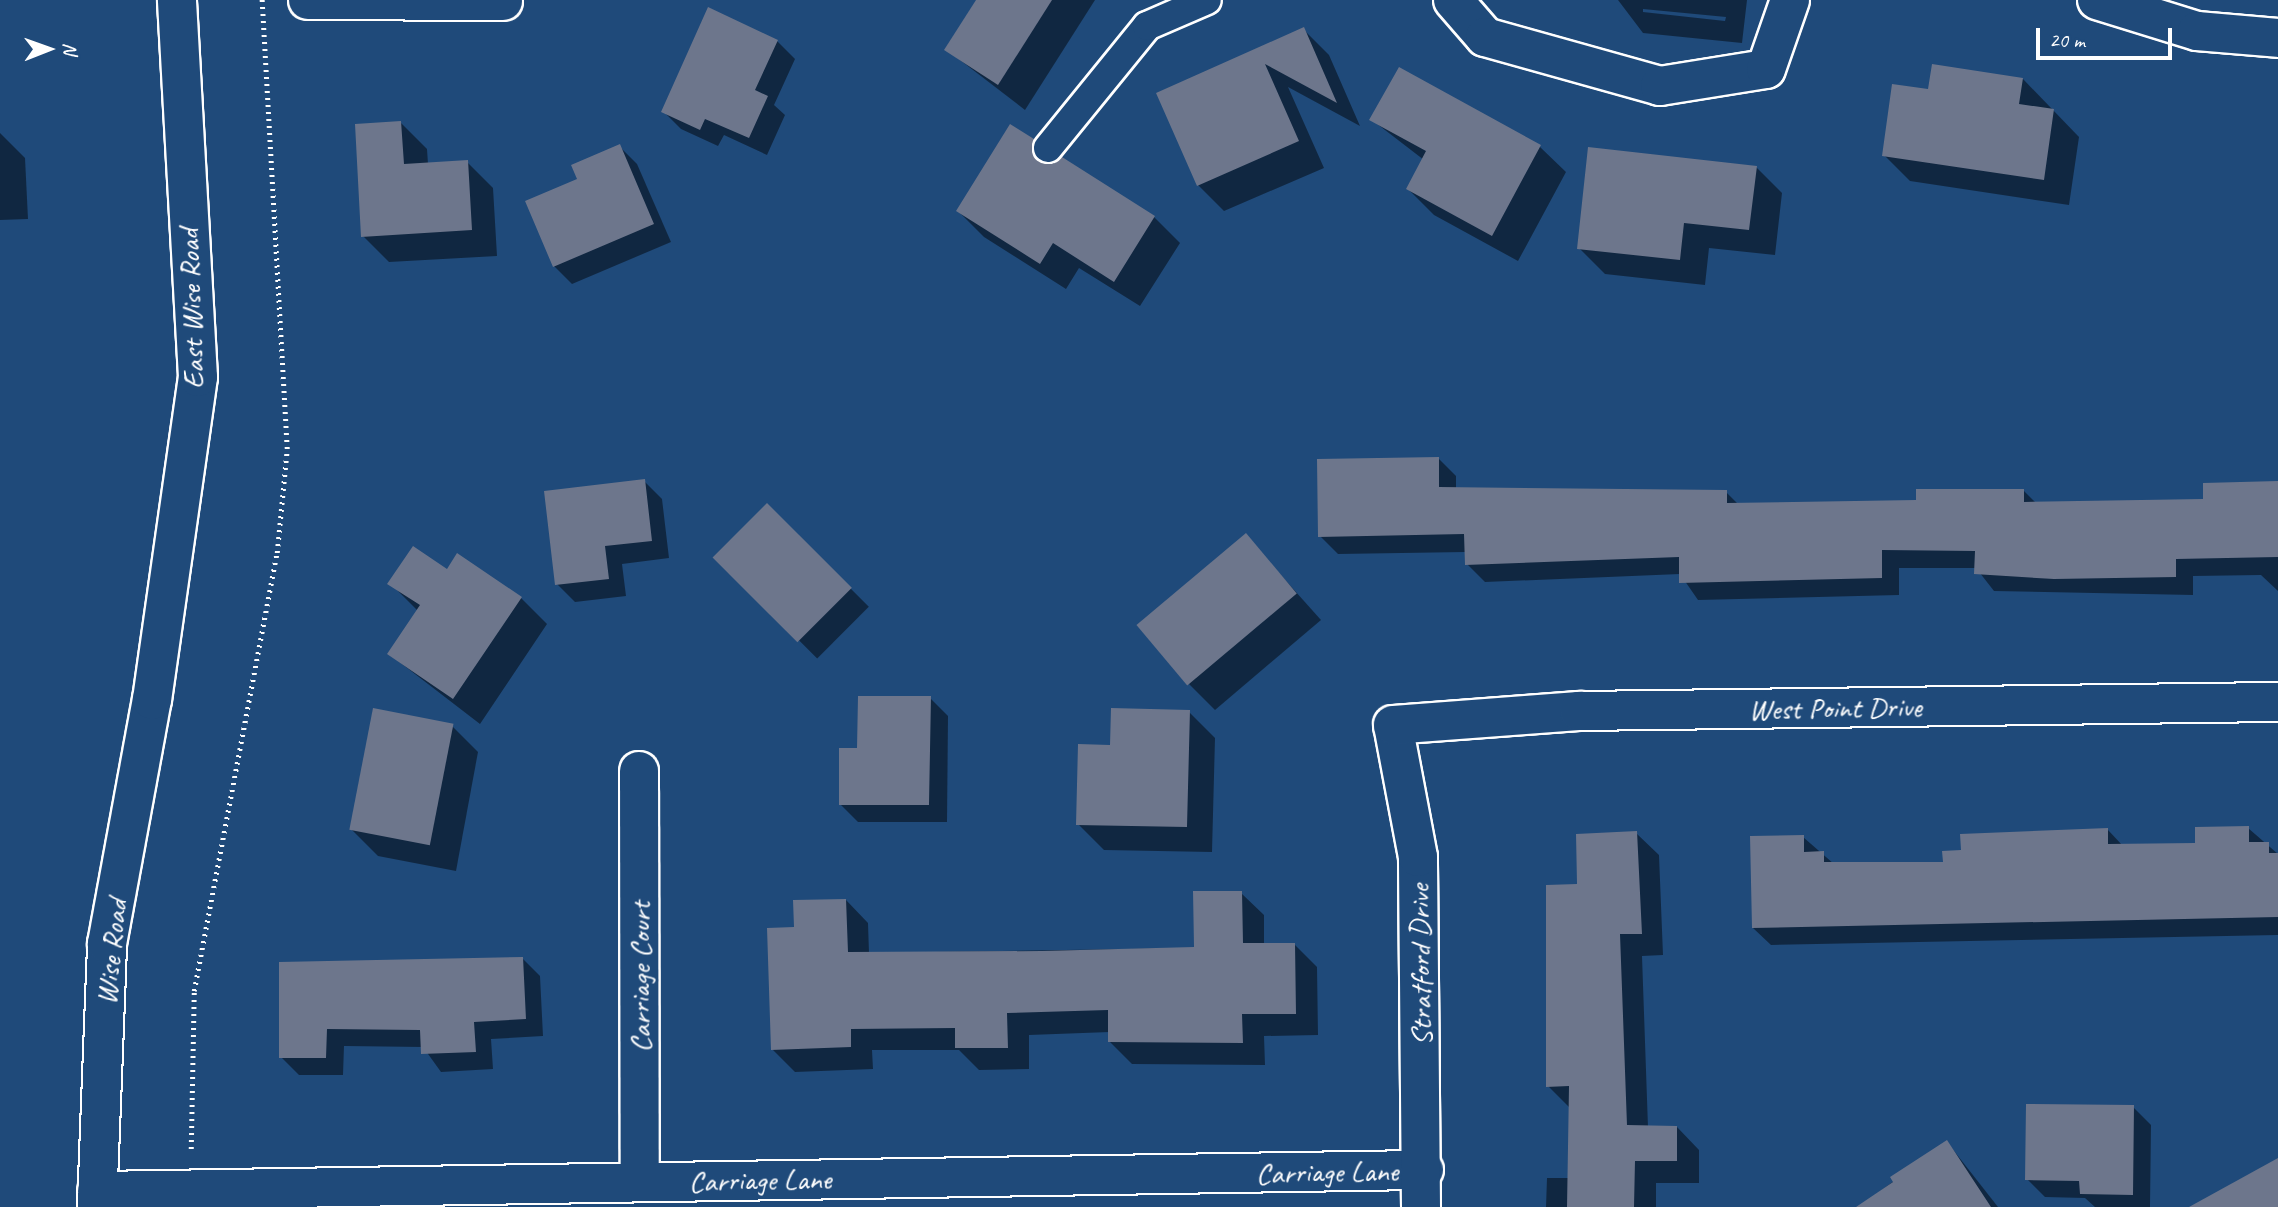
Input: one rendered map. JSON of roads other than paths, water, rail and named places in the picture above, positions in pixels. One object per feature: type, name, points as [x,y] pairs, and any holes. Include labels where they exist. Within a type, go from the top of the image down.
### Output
[{"type":"street","name":"East Wise Road","points":[[152,700],[198,377],[177,0]]},
{"type":"street","points":[[309,0],[503,1]]},
{"type":"street","points":[[1453,0],[1485,37],[1660,86],[1766,69],[1790,0]]},
{"type":"street","points":[[2097,0],[2197,31],[2278,38]]},
{"type":"street","name":"Wise Road","points":[[97,1199],[107,944],[152,700]]},
{"type":"street","name":"West Point Drive","points":[[1393,725],[1579,711],[2278,702]]},
{"type":"street","name":"Stratford Drive","points":[[1393,725],[1418,857],[1423,1189]]},
{"type":"street","name":"Carriage Court","points":[[639,771],[640,1182]]},
{"type":"street","name":"Carriage Lane","points":[[97,1199],[191,1189],[640,1182],[1423,1189]]},
{"type":"lane","points":[[1048,148],[1147,26],[1207,0]]}]
